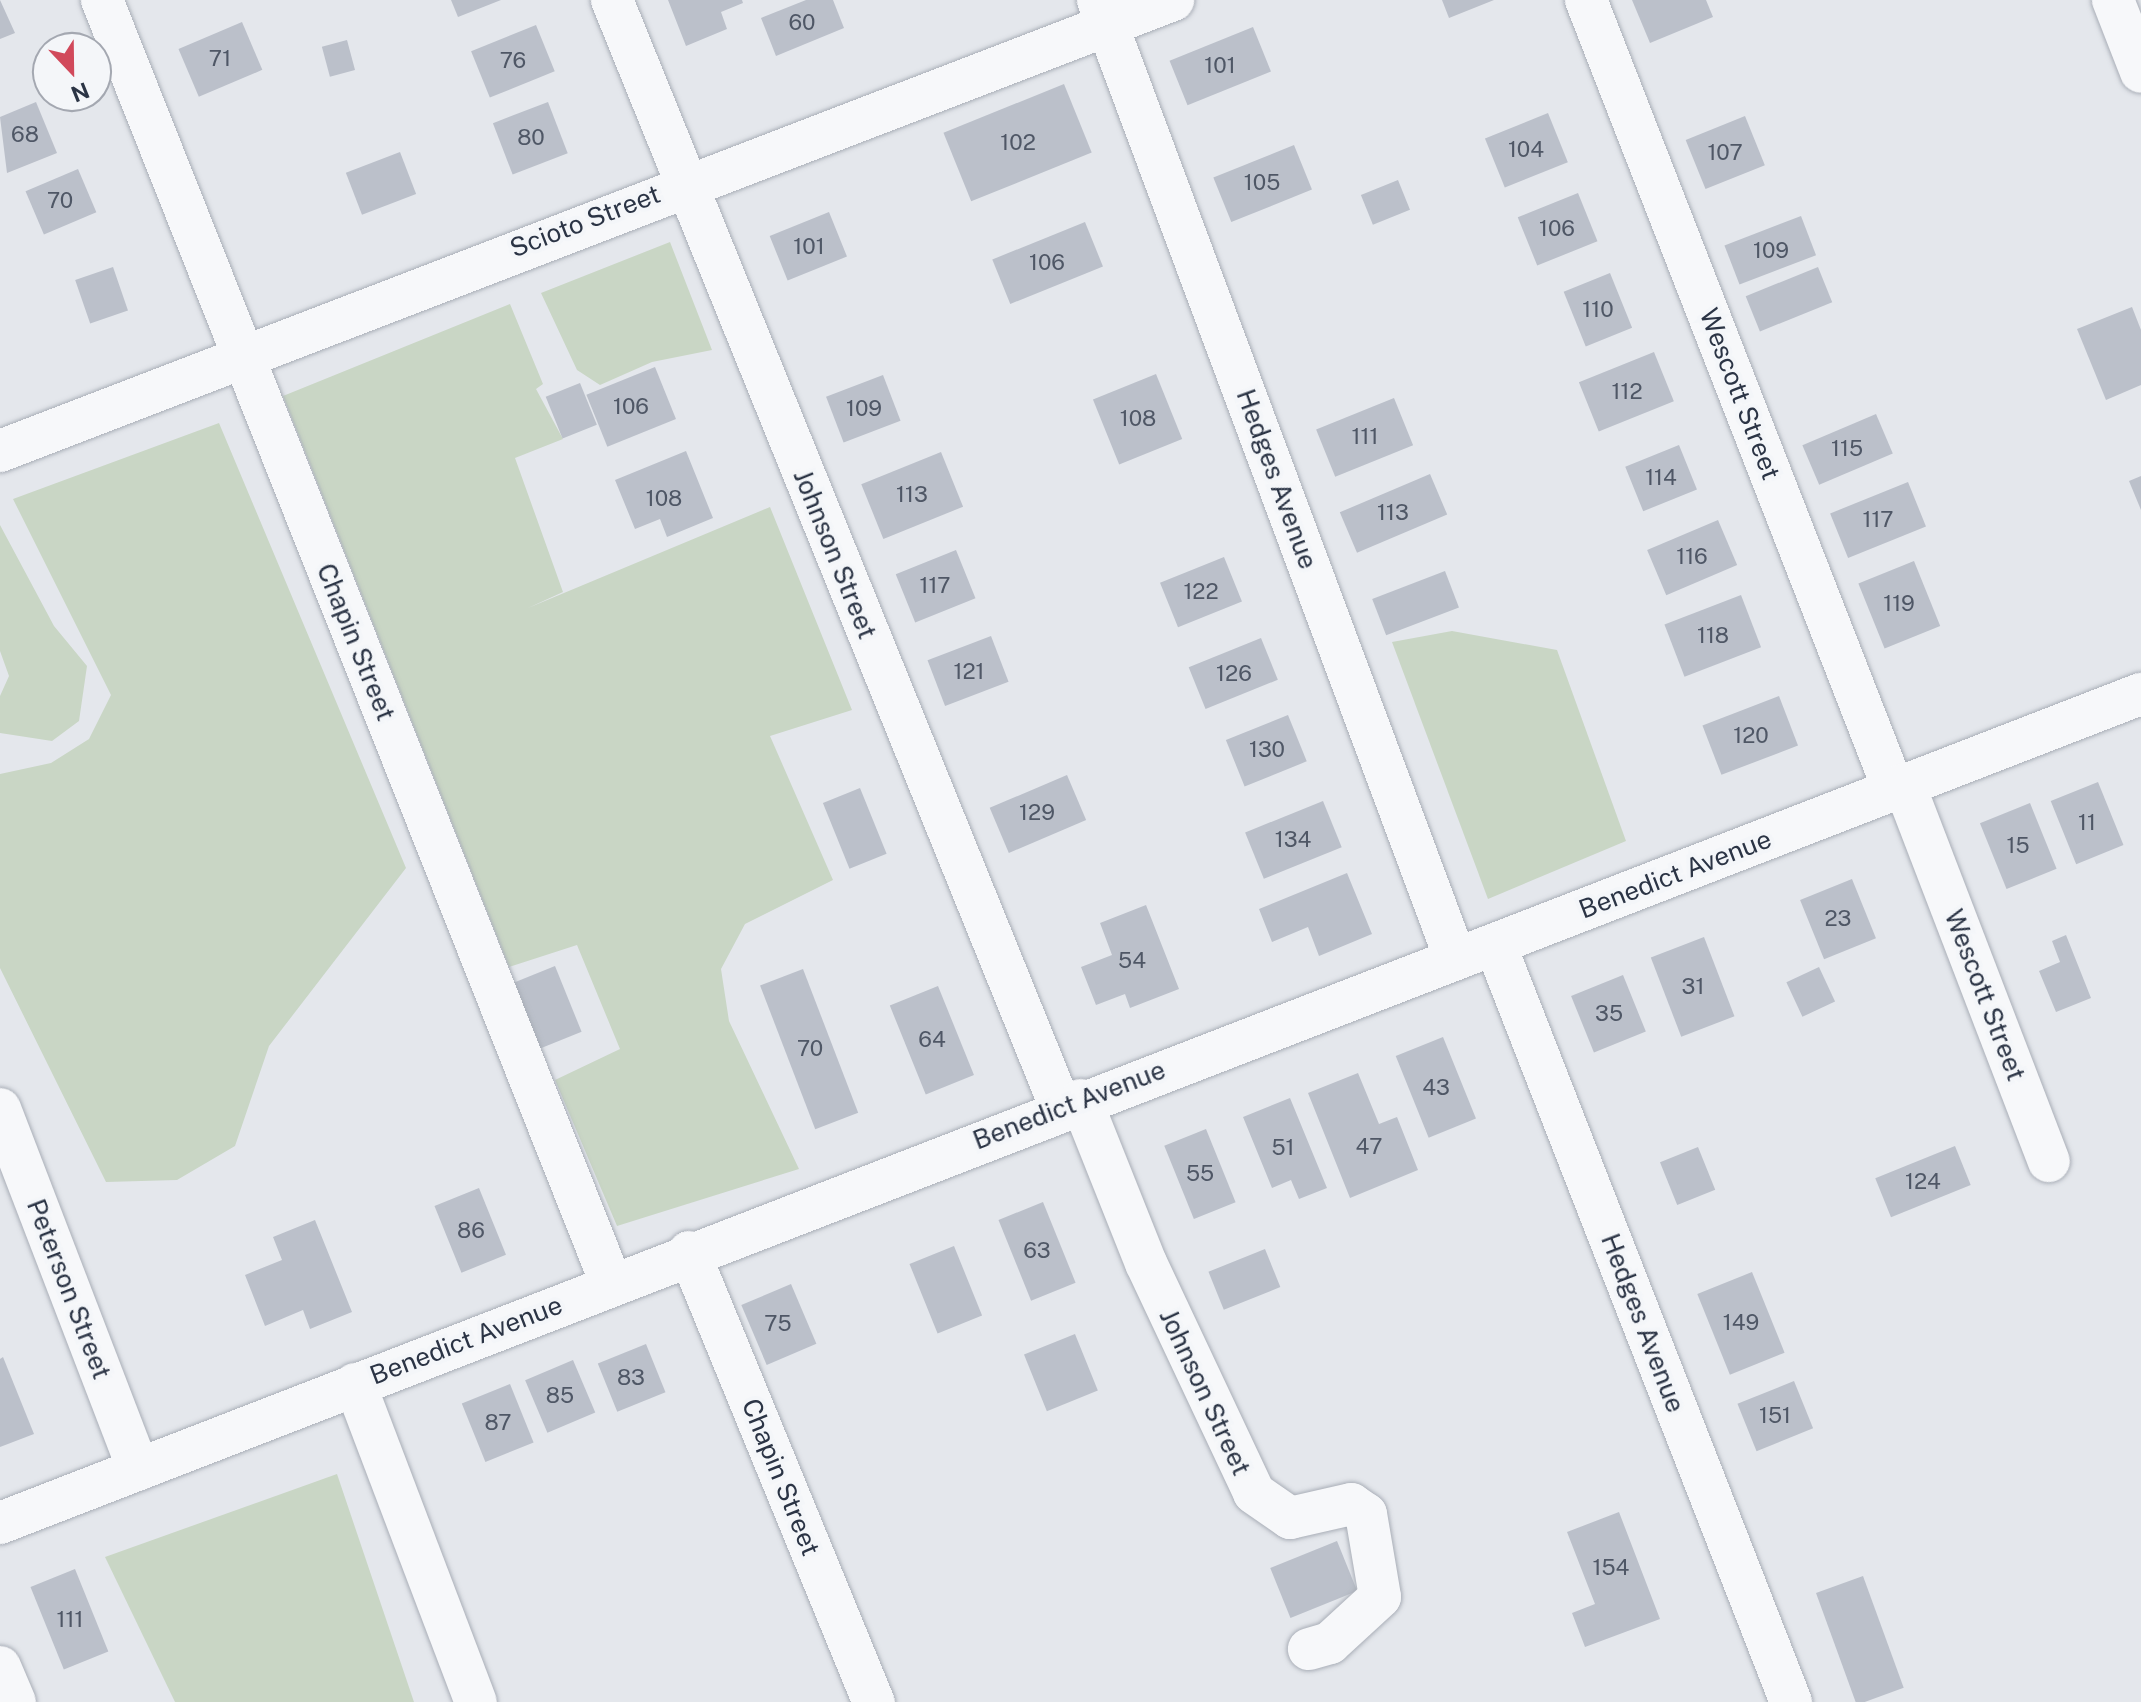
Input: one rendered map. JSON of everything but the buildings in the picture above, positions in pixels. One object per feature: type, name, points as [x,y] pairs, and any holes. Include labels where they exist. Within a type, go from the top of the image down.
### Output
[{"type":"street","name":"Chapin Street","points":[[102,0],[611,1283]]},
{"type":"street","name":"Johnson Street","points":[[612,0],[684,183],[1071,1104],[1254,1493],[1290,1518],[1351,1504],[1366,1514],[1380,1597],[1330,1643],[1309,1649]]},
{"type":"street","name":"Scioto Street","points":[[0,451],[241,353],[684,183],[1103,12],[1173,0]]},
{"type":"street","name":"Wescott Street","points":[[1586,0],[2049,1161]]},
{"type":"street","points":[[2113,0],[2141,72]]},
{"type":"street","name":"Hedges Avenue","points":[[1103,12],[1455,958]]},
{"type":"street","name":"Benedict Avenue","points":[[0,1523],[1071,1104],[2141,694]]},
{"type":"street","name":"Hedges Avenue","points":[[1495,944],[1791,1702]]},
{"type":"street","name":"Peterson Street","points":[[0,1109],[138,1469]]},
{"type":"street","name":"Chapin Street","points":[[689,1252],[874,1702]]},
{"type":"street","points":[[355,1384],[476,1702]]},
{"type":"street","points":[[0,1667],[15,1702]]},
{"type":"green space","points":[[670,242],[712,350],[652,362],[600,385],[577,370],[541,293]]},
{"type":"green space","points":[[510,304],[543,384],[536,389],[563,439],[515,458],[563,592],[528,608],[770,507],[852,710],[770,736],[833,880],[745,924],[721,969],[729,1021],[799,1169],[617,1226],[555,1080],[620,1049],[577,945],[509,967],[283,396]]},
{"type":"green space","points":[[219,423],[406,868],[269,1046],[235,1146],[177,1180],[106,1182],[0,968],[0,774],[51,763],[89,739],[111,695],[13,499]]},
{"type":"green space","points":[[0,525],[54,626],[87,666],[79,721],[52,741],[0,733],[0,696],[9,676],[0,651]]},
{"type":"green space","points":[[1452,631],[1557,650],[1626,841],[1488,899],[1392,642]]},
{"type":"green space","points":[[337,1474],[414,1702],[175,1702],[105,1557]]}]
